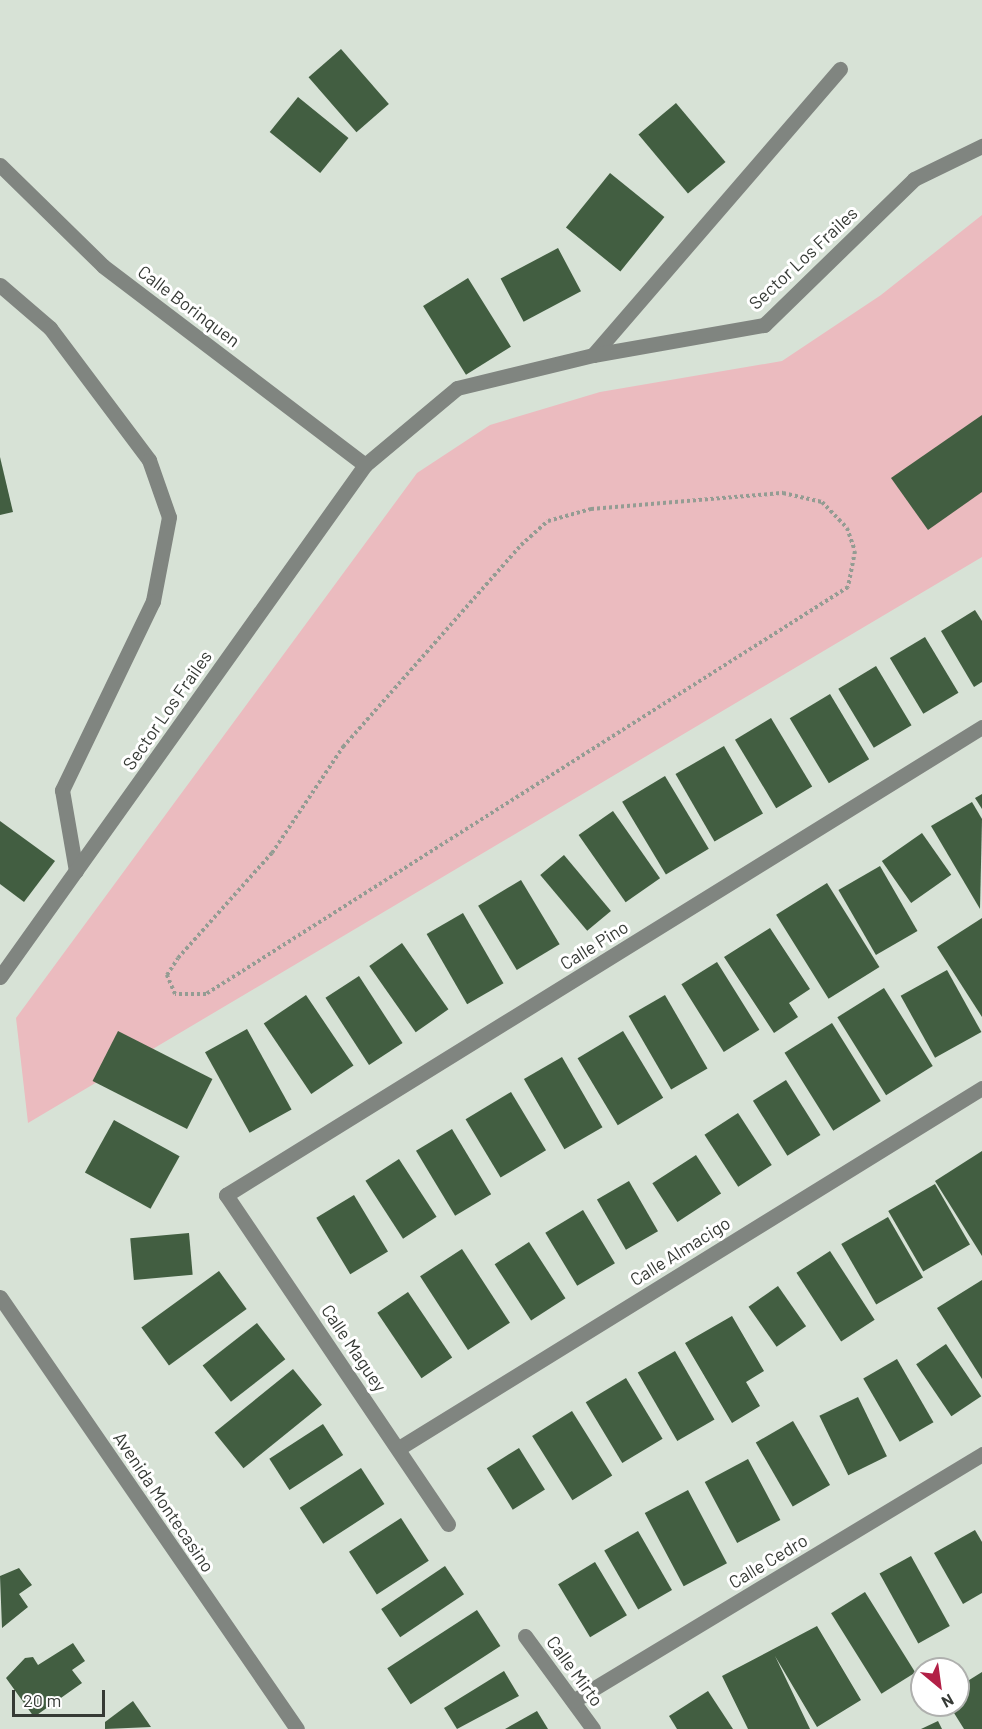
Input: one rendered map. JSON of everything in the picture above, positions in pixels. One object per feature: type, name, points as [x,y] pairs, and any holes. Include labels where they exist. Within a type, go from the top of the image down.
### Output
[{"type":"street","points":[[593,355],[840,69]]},
{"type":"street","name":"Sector Los Frailes","points":[[0,977],[365,465],[457,388],[593,355],[764,325],[914,179],[982,146]]},
{"type":"street","name":"Calle Borinquen","points":[[0,165],[103,266],[365,465]]},
{"type":"street","points":[[0,285],[50,328],[149,460],[169,517],[153,601],[62,790],[76,871]]},
{"type":"street","name":"Calle Pino","points":[[226,1195],[982,727]]},
{"type":"street","name":"Calle Almacigo","points":[[399,1448],[982,1088]]},
{"type":"street","name":"Calle Maguey","points":[[226,1195],[399,1448],[448,1524]]},
{"type":"street","name":"Avenida Montecasino","points":[[0,1297],[297,1729]]},
{"type":"street","name":"Calle Cedro","points":[[573,1701],[982,1454]]},
{"type":"street","name":"Calle Mirto","points":[[525,1636],[592,1729]]},
{"type":"path","points":[[783,493],[822,502],[847,528],[855,551],[848,587],[818,609],[206,994],[176,994],[167,975],[178,958],[273,854],[343,747],[520,545],[548,521],[591,509],[783,493]]},
{"type":"shaded area","points":[[982,215],[982,557],[28,1123],[16,1018],[417,473],[490,425],[600,392],[782,361],[881,295]]},
{"type":"building","points":[[341,49],[389,104],[356,132],[309,77]]},
{"type":"building","points":[[298,97],[349,138],[320,173],[270,132]]},
{"type":"building","points":[[676,103],[725,162],[688,193],[638,134]]},
{"type":"building","points":[[610,173],[664,217],[620,271],[566,227]]},
{"type":"building","points":[[558,248],[581,291],[524,322],[501,279]]},
{"type":"building","points":[[468,278],[511,347],[466,375],[423,306]]},
{"type":"building","points":[[982,415],[982,492],[928,530],[891,478]]},
{"type":"building","points":[[0,457],[13,512],[0,515]]},
{"type":"building","points":[[975,610],[982,621],[982,682],[974,687],[941,631]]},
{"type":"building","points":[[925,637],[958,693],[923,714],[890,658]]},
{"type":"building","points":[[876,666],[912,725],[874,748],[838,689]]},
{"type":"building","points":[[830,694],[869,759],[829,783],[790,718]]},
{"type":"building","points":[[771,718],[812,787],[776,808],[735,740]]},
{"type":"building","points":[[724,746],[763,814],[715,842],[676,774]]},
{"type":"building","points":[[665,776],[709,849],[666,875],[622,802]]},
{"type":"building","points":[[982,794],[982,809],[975,798]]},
{"type":"building","points":[[972,802],[982,819],[980,909],[931,826]]},
{"type":"building","points":[[613,811],[660,878],[626,902],[579,835]]},
{"type":"building","points":[[0,821],[55,861],[24,902],[0,884]]},
{"type":"building","points":[[922,833],[951,875],[911,903],[882,861]]},
{"type":"building","points":[[564,855],[611,911],[587,931],[540,875]]},
{"type":"building","points":[[880,866],[917,931],[876,955],[838,890]]},
{"type":"building","points":[[521,880],[560,944],[517,970],[478,906]]},
{"type":"building","points":[[827,883],[879,967],[829,999],[776,915]]},
{"type":"building","points":[[463,913],[504,983],[467,1004],[427,934]]},
{"type":"building","points":[[982,918],[982,1017],[937,947]]},
{"type":"building","points":[[770,928],[810,989],[789,1003],[798,1017],[774,1033],[724,957]]},
{"type":"building","points":[[402,943],[448,1009],[416,1032],[369,966]]},
{"type":"building","points":[[717,962],[759,1030],[724,1052],[681,984]]},
{"type":"building","points":[[947,970],[981,1032],[935,1058],[901,996]]},
{"type":"building","points":[[359,976],[403,1043],[369,1065],[325,998]]},
{"type":"building","points":[[884,988],[933,1066],[886,1095],[837,1017]]},
{"type":"building","points":[[306,995],[354,1065],[311,1094],[264,1024]]},
{"type":"building","points":[[665,995],[708,1069],[671,1090],[629,1016]]},
{"type":"building","points":[[832,1023],[881,1101],[833,1131],[785,1053]]},
{"type":"building","points":[[247,1029],[292,1109],[250,1133],[205,1052]]},
{"type":"building","points":[[118,1031],[212,1079],[187,1129],[93,1081]]},
{"type":"building","points":[[623,1031],[663,1098],[618,1125],[578,1058]]},
{"type":"building","points":[[562,1057],[602,1127],[564,1149],[524,1079]]},
{"type":"building","points":[[786,1080],[820,1135],[787,1156],[753,1101]]},
{"type":"building","points":[[511,1092],[546,1150],[501,1178],[466,1119]]},
{"type":"building","points":[[738,1113],[772,1165],[738,1187],[704,1135]]},
{"type":"building","points":[[114,1120],[180,1156],[151,1209],[85,1172]]},
{"type":"building","points":[[452,1129],[491,1194],[455,1216],[416,1151]]},
{"type":"building","points":[[982,1151],[982,1256],[935,1181]]},
{"type":"building","points":[[696,1155],[721,1194],[677,1222],[652,1183]]},
{"type":"building","points":[[399,1159],[437,1217],[403,1239],[365,1181]]},
{"type":"building","points":[[629,1181],[658,1231],[626,1250],[597,1200]]},
{"type":"building","points":[[935,1184],[970,1245],[923,1272],[888,1211]]},
{"type":"building","points":[[354,1195],[388,1252],[350,1274],[316,1218]]},
{"type":"building","points":[[583,1210],[615,1263],[577,1286],[545,1233]]},
{"type":"building","points":[[888,1217],[923,1278],[876,1305],[841,1244]]},
{"type":"building","points":[[189,1233],[193,1275],[134,1280],[130,1238]]},
{"type":"building","points":[[529,1242],[565,1298],[531,1321],[495,1264]]},
{"type":"building","points":[[462,1249],[510,1323],[468,1350],[420,1276]]},
{"type":"building","points":[[830,1251],[875,1320],[841,1342],[796,1273]]},
{"type":"building","points":[[219,1271],[247,1309],[169,1365],[141,1327]]},
{"type":"building","points":[[982,1280],[982,1379],[937,1308]]},
{"type":"building","points":[[778,1286],[806,1326],[777,1347],[749,1307]]},
{"type":"building","points":[[408,1292],[452,1357],[422,1378],[377,1313]]},
{"type":"building","points":[[732,1316],[764,1371],[746,1382],[760,1406],[732,1423],[685,1343]]},
{"type":"building","points":[[257,1323],[285,1359],[231,1402],[203,1365]]},
{"type":"building","points":[[946,1344],[981,1396],[951,1416],[916,1364]]},
{"type":"building","points":[[675,1351],[714,1419],[677,1441],[638,1372]]},
{"type":"building","points":[[897,1359],[933,1422],[900,1442],[863,1378]]},
{"type":"building","points":[[293,1369],[322,1405],[243,1468],[215,1433]]},
{"type":"building","points":[[626,1378],[663,1439],[622,1463],[586,1402]]},
{"type":"building","points":[[858,1397],[887,1456],[848,1475],[819,1416]]},
{"type":"building","points":[[572,1411],[612,1475],[572,1500],[532,1436]]},
{"type":"building","points":[[793,1421],[830,1485],[793,1507],[756,1442]]},
{"type":"building","points":[[323,1424],[343,1455],[289,1490],[269,1459]]},
{"type":"building","points":[[519,1448],[545,1490],[513,1510],[487,1468]]},
{"type":"building","points":[[748,1459],[780,1520],[737,1543],[705,1482]]},
{"type":"building","points":[[361,1468],[384,1504],[323,1544],[300,1508]]},
{"type":"building","points":[[688,1490],[727,1563],[684,1586],[645,1513]]},
{"type":"building","points":[[401,1518],[429,1561],[377,1595],[349,1552]]},
{"type":"building","points":[[975,1530],[982,1542],[982,1593],[963,1604],[934,1553]]},
{"type":"building","points":[[638,1531],[672,1590],[638,1609],[604,1550]]},
{"type":"building","points":[[911,1556],[950,1626],[918,1643],[880,1573]]},
{"type":"building","points":[[595,1562],[627,1615],[590,1637],[558,1584]]},
{"type":"building","points":[[445,1566],[464,1594],[400,1637],[381,1609]]},
{"type":"building","points":[[19,1568],[32,1585],[19,1594],[28,1607],[2,1628],[0,1576]]},
{"type":"building","points":[[865,1592],[910,1664],[910,1676],[881,1694],[831,1613]]},
{"type":"building","points":[[477,1610],[500,1646],[411,1704],[387,1668]]},
{"type":"building","points":[[817,1626],[861,1700],[817,1727],[775,1656],[810,1729],[748,1729],[722,1676]]},
{"type":"building","points":[[73,1643],[85,1661],[72,1670],[82,1683],[34,1717],[6,1678],[25,1658],[33,1657],[38,1665]]},
{"type":"building","points":[[504,1671],[519,1696],[457,1729],[444,1708]]},
{"type":"building","points":[[982,1672],[982,1729],[964,1729],[956,1717],[970,1717],[970,1680]]},
{"type":"building","points":[[708,1691],[733,1729],[677,1729],[669,1716]]},
{"type":"building","points":[[133,1701],[151,1727],[105,1729],[105,1722]]},
{"type":"building","points":[[537,1711],[548,1729],[505,1729]]},
{"type":"building","points":[[938,1721],[942,1729],[921,1729]]}]
